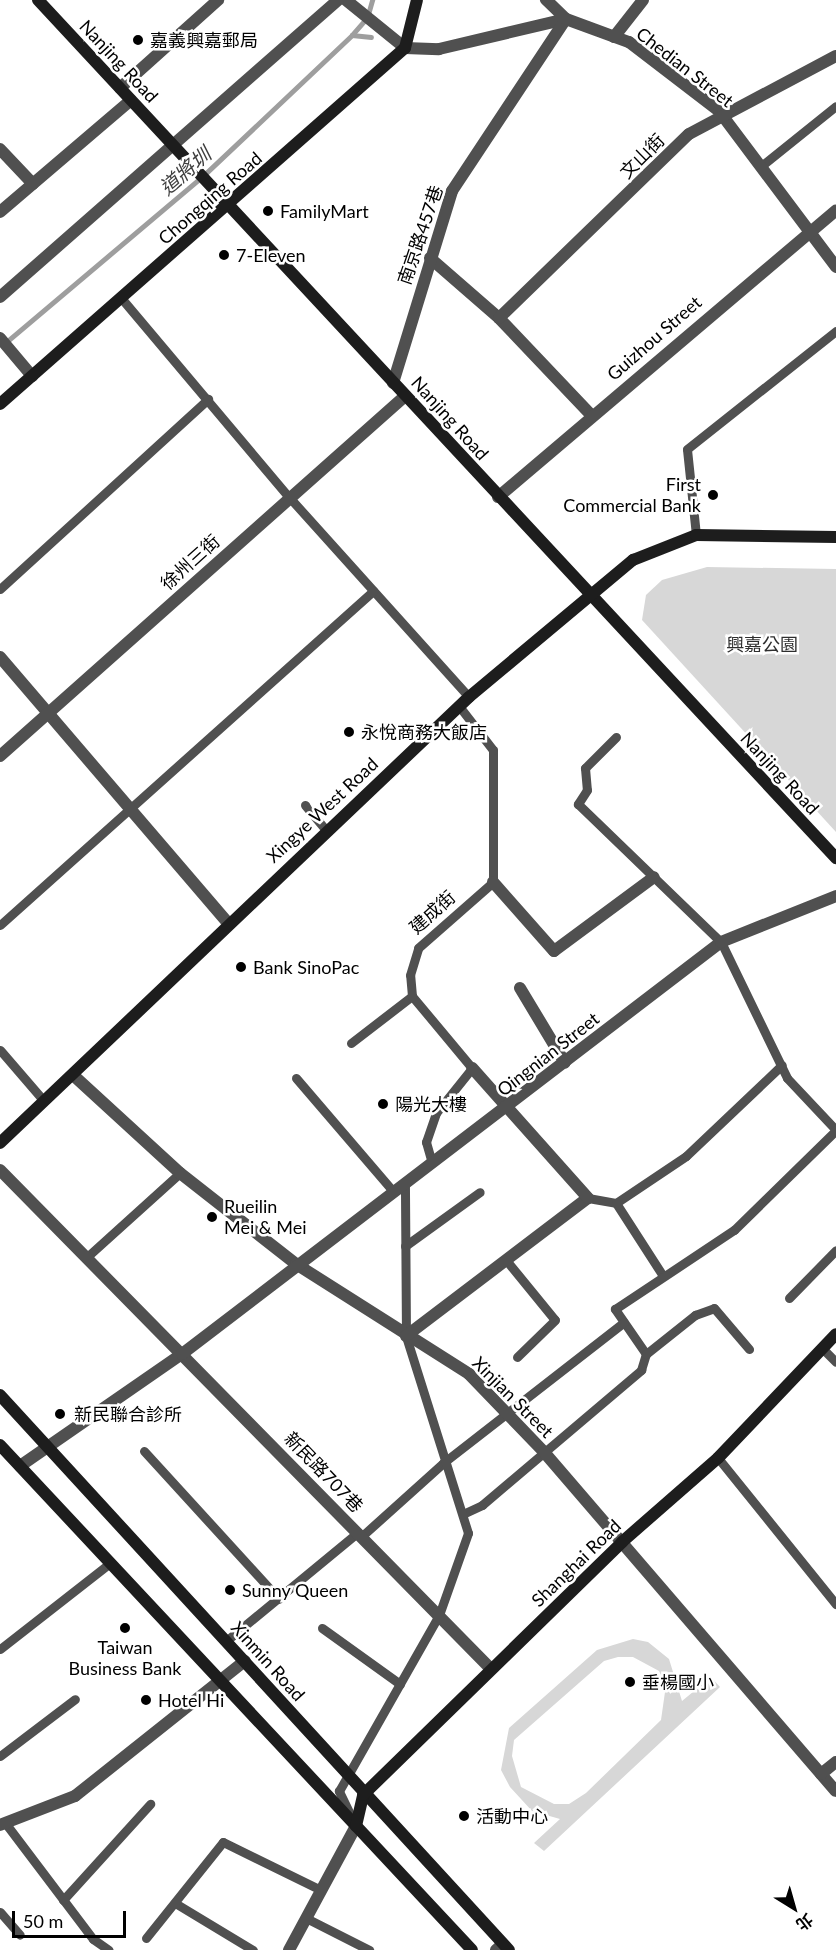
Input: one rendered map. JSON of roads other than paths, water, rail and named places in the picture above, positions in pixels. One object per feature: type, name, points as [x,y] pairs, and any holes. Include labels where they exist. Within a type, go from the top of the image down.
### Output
[{"type":"street","name":"Nanjing Road","points":[[38,0],[230,205],[587,595],[836,858]]},
{"type":"street","points":[[120,88],[218,0]]},
{"type":"street","points":[[405,48],[417,0]]},
{"type":"street","points":[[546,0],[566,19]]},
{"type":"street","points":[[614,37],[643,0]]},
{"type":"street","points":[[0,297],[173,145],[345,1],[380,31],[405,48],[440,49],[566,19]]},
{"type":"street","name":"Chedian Street","points":[[566,19],[629,42],[722,116],[836,267]]},
{"type":"street","name":"南京路457巷","points":[[393,383],[452,191],[566,19]]},
{"type":"street","name":"Chongqing Road","points":[[0,404],[230,205],[405,48]]},
{"type":"street","name":"文山街","points":[[499,318],[689,134],[836,56]]},
{"type":"street","points":[[0,212],[131,100]]},
{"type":"street","points":[[0,148],[33,184]]},
{"type":"street","name":"Guizhou Street","points":[[498,497],[806,230],[836,210]]},
{"type":"street","points":[[430,258],[499,318],[591,415]]},
{"type":"street","points":[[0,338],[32,376]]},
{"type":"street","name":"徐州三街","points":[[0,756],[405,396]]},
{"type":"street","name":"Xingye West Road","points":[[0,1143],[73,1075],[227,922],[459,706],[587,595],[633,560],[696,535],[836,537]]},
{"type":"street","points":[[0,657],[227,922]]},
{"type":"street","points":[[493,882],[554,951],[654,877]]},
{"type":"street","name":"Qingnian Street","points":[[296,1264],[507,1109],[721,942],[836,896]]},
{"type":"street","points":[[520,988],[565,1063]]},
{"type":"street","points":[[406,1336],[588,1198],[472,1068]]},
{"type":"street","name":"Xinjian Street","points":[[73,1075],[180,1173],[296,1264],[469,1374],[544,1452],[836,1791]]},
{"type":"street","name":"新民路707巷","points":[[0,1170],[88,1256],[491,1669]]},
{"type":"street","points":[[20,1466],[182,1354],[296,1264]]},
{"type":"street","name":"Shanghai Road","points":[[363,1795],[622,1542],[718,1458],[836,1334]]},
{"type":"street","name":"Xinmin Road","points":[[0,1395],[245,1661],[363,1795],[503,1948]]},
{"type":"street","points":[[0,1445],[4,1458],[20,1466],[472,1950]]},
{"type":"street","points":[[3,1825],[75,1796],[245,1661]]},
{"type":"street","points":[[820,1774],[836,1762]]},
{"type":"street","points":[[289,1950],[356,1826],[363,1795]]},
{"type":"lane","points":[[760,167],[836,106]]},
{"type":"lane","points":[[122,298],[289,497],[469,697]]},
{"type":"lane","points":[[696,535],[687,449],[836,331]]},
{"type":"lane","points":[[0,589],[208,399]]},
{"type":"lane","points":[[0,925],[373,591]]},
{"type":"lane","points":[[459,706],[493,750],[493,882]]},
{"type":"lane","points":[[616,737],[585,768],[587,790],[578,804],[721,942],[782,1065],[786,1078],[836,1130],[734,1230],[615,1309],[646,1354]]},
{"type":"lane","points":[[305,805],[326,830]]},
{"type":"lane","name":"建成街","points":[[412,996],[410,975],[418,948],[493,882]]},
{"type":"lane","points":[[351,1043],[412,996],[472,1068],[436,1113],[426,1142],[432,1163]]},
{"type":"lane","points":[[0,1050],[44,1101]]},
{"type":"lane","points":[[588,1198],[616,1203],[686,1156],[782,1065]]},
{"type":"lane","points":[[296,1078],[393,1191]]},
{"type":"lane","points":[[88,1256],[180,1173]]},
{"type":"lane","points":[[356,1826],[339,1791],[439,1615],[468,1533],[465,1513],[443,1463],[406,1336],[405,1182]]},
{"type":"lane","points":[[405,1246],[480,1192]]},
{"type":"lane","points":[[616,1203],[663,1276]]},
{"type":"lane","points":[[789,1298],[836,1250]]},
{"type":"lane","points":[[506,1260],[555,1320],[518,1357]]},
{"type":"lane","points":[[465,1513],[482,1505],[641,1370],[646,1354],[695,1315],[714,1308],[749,1349]]},
{"type":"lane","points":[[226,1641],[360,1534],[443,1463],[509,1415],[624,1322]]},
{"type":"lane","points":[[823,1348],[836,1362]]},
{"type":"lane","points":[[144,1451],[279,1599]]},
{"type":"lane","points":[[718,1458],[836,1604]]},
{"type":"lane","points":[[0,1649],[110,1563]]},
{"type":"lane","points":[[322,1628],[400,1684]]},
{"type":"lane","points":[[0,1756],[75,1699]]},
{"type":"lane","points":[[63,1900],[150,1804]]},
{"type":"lane","points":[[3,1825],[93,1939],[109,1950]]},
{"type":"lane","points":[[146,1938],[223,1842],[321,1890]]},
{"type":"lane","points":[[175,1903],[253,1950]]},
{"type":"lane","points":[[0,1912],[20,1935]]},
{"type":"lane","points":[[306,1918],[369,1950]]},
{"type":"waterway","name":"道將圳","points":[[4,344],[203,176],[352,35],[367,18],[372,0]]},
{"type":"waterway","points":[[352,35],[371,37]]},
{"type":"place","name":"嘉義興嘉郵局","points":[[138,40]]},
{"type":"place","name":"FamilyMart","points":[[268,211]]},
{"type":"place","name":"7-Eleven","points":[[224,255]]},
{"type":"place","name":"First Commercial Bank","points":[[713,495]]},
{"type":"place","name":"永悅商務大飯店","points":[[349,732]]},
{"type":"place","name":"Bank SinoPac","points":[[241,967]]},
{"type":"place","name":"陽光大樓","points":[[383,1104]]},
{"type":"place","name":"Rueilin Mei & Mei","points":[[212,1217]]},
{"type":"place","name":"新民聯合診所","points":[[60,1414]]},
{"type":"place","name":"Sunny Queen","points":[[230,1590]]},
{"type":"place","name":"Taiwan Business Bank","points":[[125,1628]]},
{"type":"place","name":"垂楊國小","points":[[630,1682]]},
{"type":"place","name":"Hotel Hi","points":[[146,1700]]},
{"type":"place","name":"活動中心","points":[[464,1816]]},
{"type":"park label","name":"興嘉公園","points":[[762,644]]}]
